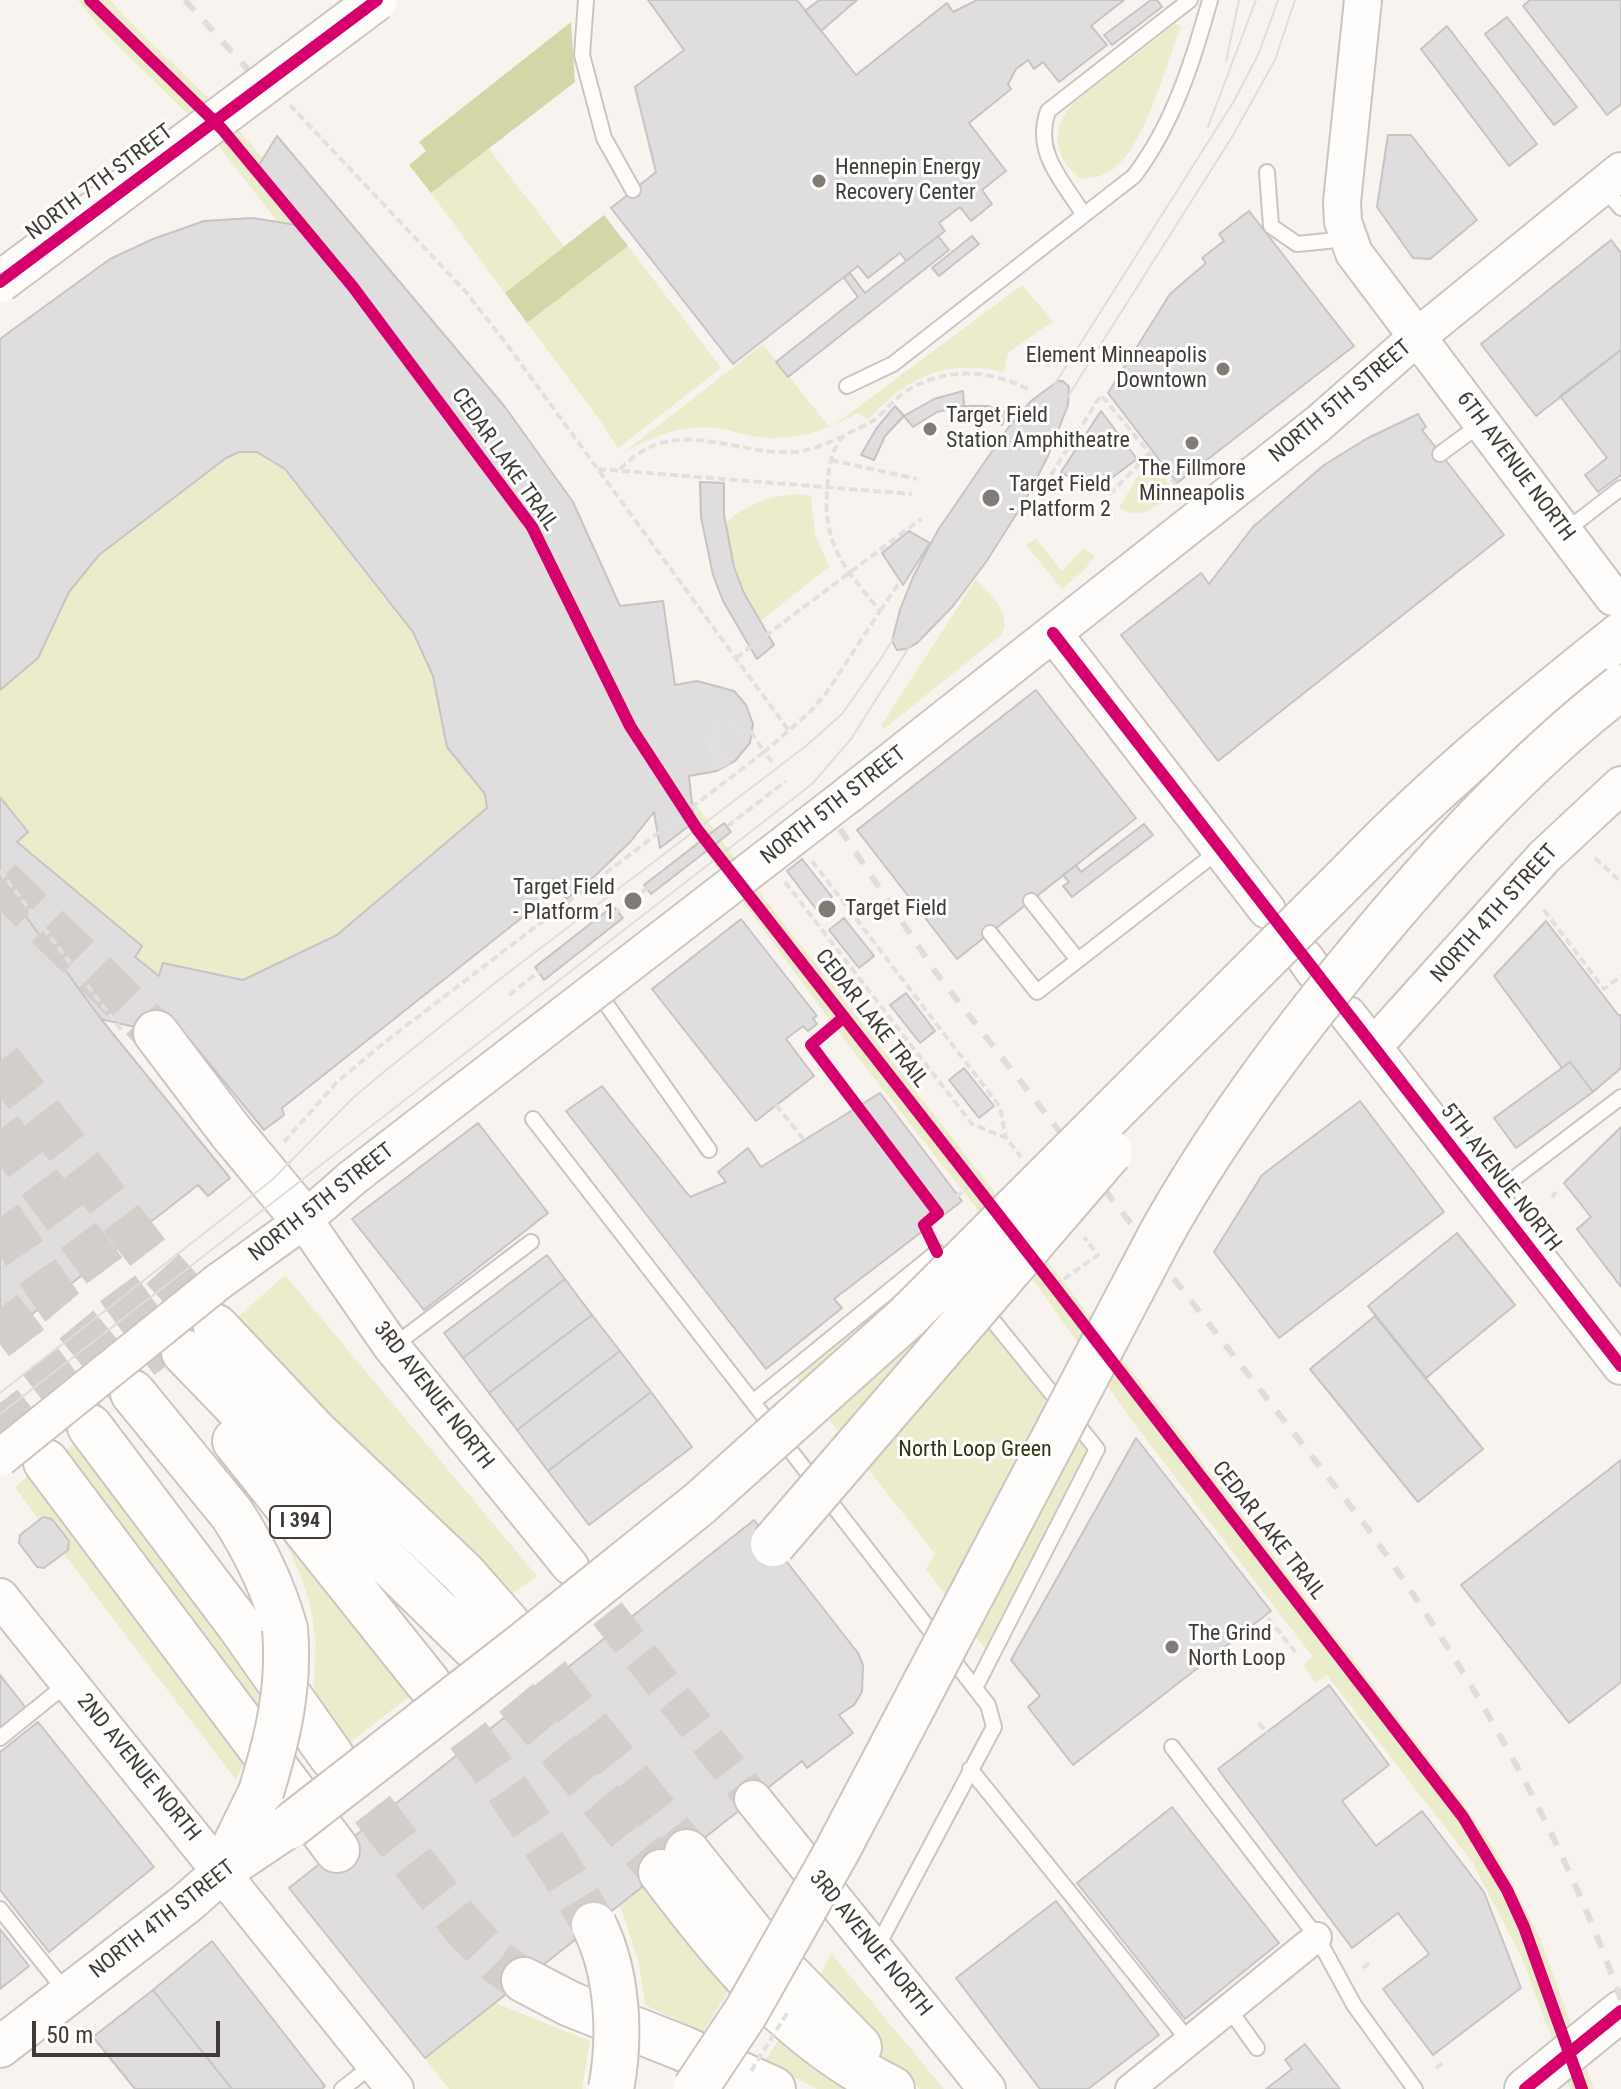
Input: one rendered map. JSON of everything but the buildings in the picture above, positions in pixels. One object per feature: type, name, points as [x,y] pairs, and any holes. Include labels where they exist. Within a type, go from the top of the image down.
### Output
[{"type":"highway","points":[[289,1827],[699,1504],[906,1318],[1432,792],[1617,616]]},
{"type":"highway","points":[[695,2089],[746,2012],[837,1851],[1152,1250],[1217,1140],[1309,1013],[1418,882],[1500,794],[1621,687]]},
{"type":"highway","points":[[773,1544],[1355,869]]},
{"type":"highway","points":[[140,1034],[231,1132],[304,1220]]},
{"type":"highway","name":"I 394","points":[[428,1683],[191,1347],[377,1552],[490,1635]]},
{"type":"highway","name":"I 394","points":[[133,1393],[246,1534],[270,1580],[285,1629],[287,1678],[278,1733],[236,1862]]},
{"type":"highway","points":[[90,1427],[240,1626],[332,1757]]},
{"type":"highway","points":[[46,1462],[337,1850]]},
{"type":"highway","points":[[892,2089],[858,2072],[793,2024],[718,1948],[674,1862],[899,2089]]},
{"type":"highway","points":[[594,1925],[603,1943],[613,1992],[616,2045],[611,2089]]},
{"type":"highway","points":[[524,1980],[570,2004],[682,2048],[773,2089]]},
{"type":"main road","name":"NORTH 7TH STREET","points":[[0,282],[377,0]]},
{"type":"main road","name":"NORTH 4TH STREET","points":[[0,2047],[236,1862],[289,1827]]},
{"type":"main road","points":[[1536,2081],[1621,2011]]},
{"type":"street","points":[[1348,239],[1342,202],[1363,0]]},
{"type":"street","name":"NORTH 5TH STREET","points":[[0,1458],[218,1282],[304,1220],[352,1178],[848,795],[1318,424],[1417,337],[1615,188]]},
{"type":"street","name":"6TH AVENUE NORTH","points":[[1348,239],[1354,253],[1564,532],[1617,616]]},
{"type":"street","points":[[1053,633],[1267,910]]},
{"type":"street","name":"NORTH 4TH STREET","points":[[1373,1047],[1544,857],[1621,785]]},
{"type":"street","name":"5TH AVENUE NORTH","points":[[1348,1015],[1621,1366]]},
{"type":"street","name":"3RD AVENUE NORTH","points":[[304,1220],[392,1347],[570,1566]]},
{"type":"street","name":"2ND AVENUE NORTH","points":[[0,1597],[69,1683],[236,1862],[385,2076]]},
{"type":"street","name":"3RD AVENUE NORTH","points":[[753,1799],[987,2089]]},
{"type":"street","points":[[1130,2089],[1317,1937]]},
{"type":"lane","points":[[586,0],[582,55],[604,138],[633,190]]},
{"type":"lane","points":[[1084,215],[1046,155],[1042,128],[1048,111],[1190,0]]},
{"type":"lane","points":[[847,386],[893,364],[1134,176],[1151,154],[1194,56],[1210,0]]},
{"type":"lane","points":[[1267,172],[1271,226],[1297,244],[1348,239]]},
{"type":"lane","points":[[1440,454],[1482,423]]},
{"type":"lane","points":[[1564,532],[1621,488]]},
{"type":"lane","points":[[990,933],[1037,992],[1221,849]]},
{"type":"lane","points":[[1031,901],[1078,960]]},
{"type":"lane","points":[[596,990],[709,1150]]},
{"type":"lane","points":[[1489,1197],[1621,1097]]},
{"type":"lane","points":[[533,1119],[988,1705],[994,1727],[875,1951]]},
{"type":"lane","points":[[392,1347],[531,1242]]},
{"type":"lane","points":[[753,1402],[937,1252],[1097,1449],[975,1688]]},
{"type":"lane","points":[[0,1738],[69,1683]]},
{"type":"lane","points":[[1172,1747],[1317,1937],[1354,2005],[1415,2089]]},
{"type":"lane","points":[[970,1769],[1189,2041]]},
{"type":"lane","points":[[0,1909],[67,1994]]},
{"type":"lane","points":[[1229,2009],[1257,2048]]},
{"type":"lane","points":[[342,2089],[385,2076]]},
{"type":"path","points":[[287,102],[466,292],[789,731]]},
{"type":"path","points":[[618,471],[642,451],[672,442],[707,441],[764,450],[802,451],[870,425],[908,390],[934,378],[962,373],[986,374],[1028,389]]},
{"type":"path","points":[[1051,475],[1101,395],[1186,497]]},
{"type":"path","points":[[844,435],[831,460],[826,520],[832,545],[849,573],[880,611]]},
{"type":"path","points":[[1101,503],[1150,453]]},
{"type":"path","points":[[831,460],[917,479]]},
{"type":"path","points":[[598,469],[912,494]]},
{"type":"path","points":[[736,658],[921,519]]},
{"type":"path","points":[[277,1150],[337,1082],[385,1042],[764,752],[809,713],[827,692],[900,581]]},
{"type":"path","points":[[724,767],[712,737],[714,724],[719,722],[752,733],[772,762]]},
{"type":"path","points":[[509,995],[786,781]]},
{"type":"path","points":[[680,803],[726,866]]},
{"type":"path","points":[[702,830],[717,849]]},
{"type":"path","points":[[1595,858],[1621,882]]},
{"type":"path","points":[[811,860],[1000,1107],[1006,1138],[1024,1161]]},
{"type":"path","points":[[0,871],[140,1034]]},
{"type":"path","points":[[782,879],[972,1124],[1006,1138]]},
{"type":"path","points":[[1544,910],[1604,989],[1621,976]]},
{"type":"path","points":[[776,1105],[804,1140]]},
{"type":"path","points":[[964,1171],[982,1194]]},
{"type":"path","points":[[937,1252],[924,1225],[973,1182]]},
{"type":"path","points":[[1552,1197],[1556,1192]]},
{"type":"path","points":[[928,1201],[938,1213]]},
{"type":"path","points":[[1054,1286],[1098,1255],[1080,1232]]},
{"type":"path","points":[[1045,1275],[1064,1298]]},
{"type":"path","points":[[1268,1618],[1300,1650],[1285,1662]]},
{"type":"path","points":[[1259,1723],[1267,1733]]},
{"type":"path","points":[[1363,1968],[1372,1961]]},
{"type":"path","points":[[1436,2068],[1445,2061]]},
{"type":"green space","points":[[78,0],[110,0],[226,117],[262,158],[277,136],[505,407],[573,502],[620,606],[663,601],[675,685],[710,683],[731,690],[747,705],[752,726],[746,747],[726,766],[689,776],[691,798],[766,901],[969,1159],[1457,1795],[1493,1847],[1540,1938],[1594,2089],[1570,2089],[1522,1958],[1472,1862],[1327,1675],[1316,1683],[1303,1665],[1313,1657],[1130,1418],[1040,1289],[845,1041],[688,827],[660,848],[653,813],[596,875],[567,899],[558,889],[282,1107],[284,1115],[264,1130],[190,1040],[101,1019],[0,881],[0,339],[96,270],[147,242],[212,220],[240,218],[277,221],[214,140],[100,28]]},
{"type":"green space","points":[[571,22],[575,82],[431,193],[409,165],[426,151],[419,142]]},
{"type":"green space","points":[[1175,24],[1181,26],[1161,85],[1131,150],[1105,174],[1081,179],[1060,152],[1058,133],[1066,113],[1073,103]]},
{"type":"green space","points":[[488,148],[564,246],[505,293],[431,193]]},
{"type":"green space","points":[[604,215],[628,246],[527,323],[505,293]]},
{"type":"green space","points":[[628,246],[721,368],[618,448],[527,323]]},
{"type":"green space","points":[[1022,285],[1053,321],[1008,353],[1004,372],[963,368],[928,375],[898,393],[868,420],[858,413],[835,425]]},
{"type":"green space","points":[[763,344],[829,427],[798,436],[776,438],[715,428],[690,428],[655,437],[622,454]]},
{"type":"green space","points":[[1150,456],[1171,487],[1170,495],[1159,505],[1140,513],[1119,508]]},
{"type":"green space","points":[[801,494],[811,496],[815,534],[829,567],[759,622],[734,567],[725,523],[760,502]]},
{"type":"green space","points":[[1036,539],[1062,571],[1084,548],[1095,556],[1062,589],[1026,545]]},
{"type":"green space","points":[[976,579],[1002,612],[1004,627],[1001,635],[884,729],[881,726]]},
{"type":"green space","name":"North Loop Green","points":[[937,1252],[1097,1449],[991,1657],[926,1569],[935,1554],[791,1371]]},
{"type":"green space","points":[[285,1275],[537,1576],[509,1596],[303,1393],[237,1318]]},
{"type":"green space","points":[[87,1436],[265,1672],[257,1728],[57,1456]]},
{"type":"green space","points":[[30,1475],[244,1763],[236,1780],[64,1554],[69,1541],[52,1519],[43,1517],[39,1520],[15,1487]]},
{"type":"green space","points":[[273,1523],[415,1692],[347,1745],[317,1698],[314,1686],[315,1637],[310,1606],[295,1563]]},
{"type":"green space","points":[[653,1878],[736,1979],[703,2032],[645,2005],[639,1963],[620,1905]]},
{"type":"green space","points":[[831,1953],[944,2089],[920,2089],[880,2053],[817,1983]]},
{"type":"green space","points":[[495,2003],[590,2041],[582,2089],[449,2089],[425,2058]]},
{"type":"green space","points":[[787,2028],[867,2089],[817,2089],[764,2062]]},
{"type":"tunnel","points":[[0,880],[156,1033]]},
{"type":"tunnel","points":[[0,1061],[148,1253],[216,1327]]},
{"type":"tunnel","points":[[0,1129],[172,1362]]},
{"type":"tunnel","points":[[0,1217],[61,1306],[133,1393]]},
{"type":"tunnel","points":[[0,1308],[90,1427]]},
{"type":"tunnel","points":[[0,1403],[46,1462]]},
{"type":"tunnel","points":[[574,1571],[753,1799]]},
{"type":"tunnel","points":[[507,1623],[687,1852]]},
{"type":"tunnel","points":[[474,1647],[661,1872]]},
{"type":"tunnel","points":[[428,1683],[515,1801],[594,1925]]},
{"type":"tunnel","points":[[332,1757],[462,1925],[498,1963],[524,1980]]},
{"type":"tram line","points":[[1226,61],[1239,0]]},
{"type":"tram line","points":[[1208,127],[1256,0]]},
{"type":"tram line","points":[[0,1393],[272,1180],[354,1097],[385,1071],[500,979],[806,746],[842,714],[880,660],[1234,101],[1259,53],[1278,0]]},
{"type":"tram line","points":[[0,1414],[813,783],[851,739],[1232,137],[1275,60],[1295,0]]},
{"type":"railway","points":[[185,0],[269,93]]},
{"type":"railway","points":[[840,829],[937,974],[1366,1526],[1405,1582],[1477,1696],[1542,1814],[1571,1875],[1621,2000]]},
{"type":"cycle path","name":"CEDAR LAKE TRAIL","points":[[90,0],[222,129],[353,287],[532,527],[630,726],[697,829],[1463,1817],[1507,1890],[1524,1927],[1582,2089]]},
{"type":"cycle path","points":[[0,282],[377,0]]},
{"type":"cycle path","points":[[1053,633],[1621,1366]]},
{"type":"cycle path","name":"CEDAR LAKE TRAIL","points":[[844,1017],[811,1045],[938,1213],[924,1225],[937,1252]]},
{"type":"cycle path","points":[[1525,2089],[1621,2011]]},
{"type":"place","name":"Hennepin Energy Recovery Center","points":[[819,181]]},
{"type":"place","name":"Element Minneapolis Downtown","points":[[1223,369]]},
{"type":"place","name":"Target Field Station Amphitheatre","points":[[930,429]]},
{"type":"place","name":"The Fillmore Minneapolis","points":[[1192,443]]},
{"type":"place","name":"Target Field - Platform 2","points":[[991,498]]},
{"type":"place","name":"Target Field - Platform 1","points":[[633,901]]},
{"type":"place","name":"Target Field","points":[[827,909]]},
{"type":"place","name":"The Grind North Loop","points":[[1172,1647]]}]
